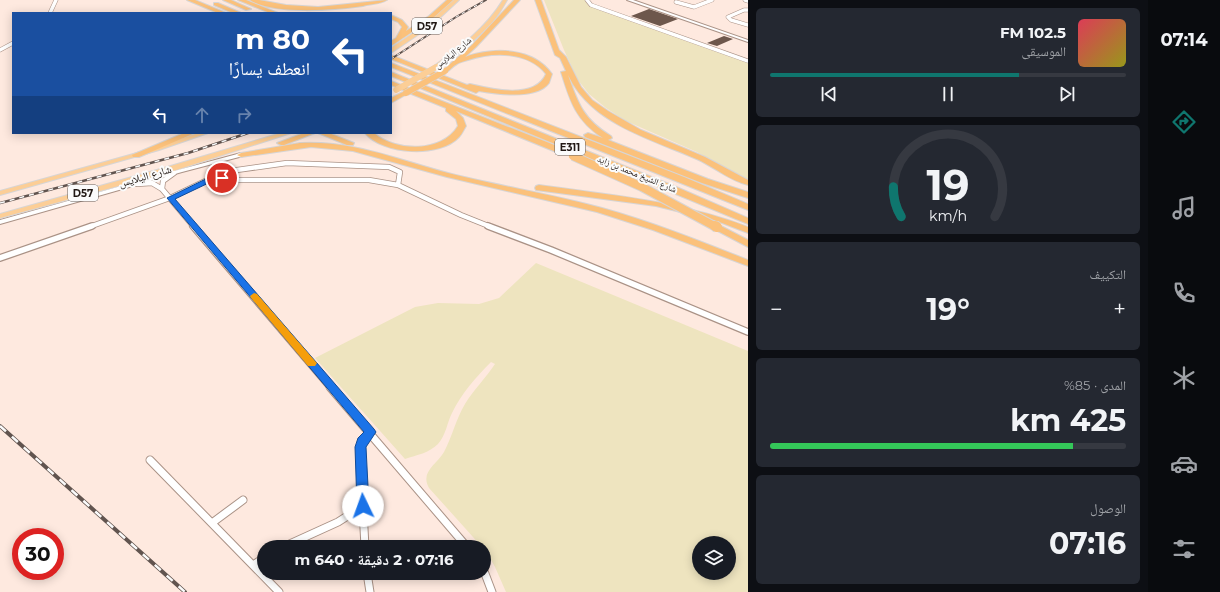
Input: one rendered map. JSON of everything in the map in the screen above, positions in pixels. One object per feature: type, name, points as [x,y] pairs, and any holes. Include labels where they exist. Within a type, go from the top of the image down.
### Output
[{"type":"highway","points":[[190,0],[219,12]]},
{"type":"highway","points":[[206,0],[236,12]]},
{"type":"highway","points":[[226,0],[256,12]]},
{"type":"highway","points":[[241,0],[272,12]]},
{"type":"highway","points":[[253,0],[277,6],[318,9],[342,7],[384,0]]},
{"type":"highway","points":[[339,12],[392,0]]},
{"type":"highway","points":[[392,47],[431,17],[450,0]]},
{"type":"highway","name":"D57","points":[[392,47],[429,25],[458,0]]},
{"type":"highway","name":"شارع اليلايس","points":[[394,91],[436,67],[466,44],[492,18],[505,0]]},
{"type":"highway","points":[[392,100],[444,74],[480,40],[518,0]]},
{"type":"highway","points":[[539,1],[578,110],[585,121],[598,132],[612,140],[666,165]]},
{"type":"highway","points":[[208,8],[215,12]]},
{"type":"highway","points":[[392,17],[400,21],[405,29],[393,40],[392,47]]},
{"type":"highway","points":[[556,50],[563,57],[578,88],[590,100],[616,120],[702,159],[748,183]]},
{"type":"highway","points":[[444,74],[477,89],[504,93],[530,90],[542,85],[548,78],[548,74],[542,66],[528,58],[510,54],[479,55],[456,62]]},
{"type":"highway","points":[[392,57],[444,74],[666,165],[748,195]]},
{"type":"highway","name":"شارع الشيخ محمد بن زايد","points":[[392,65],[681,179],[748,207]]},
{"type":"highway","name":"شارع الشيخ محمد بن زايد","points":[[392,74],[748,221]]},
{"type":"highway","points":[[392,83],[573,156],[642,187],[748,244]]},
{"type":"highway","points":[[370,134],[384,143],[410,148],[438,146],[458,135],[462,126],[456,114],[417,93]]},
{"type":"highway","points":[[136,155],[188,134]]},
{"type":"highway","name":"شارع اليلايس","points":[[0,193],[136,155],[202,134]]},
{"type":"highway","name":"شارع اليلايس","points":[[0,216],[167,170],[285,134]]},
{"type":"highway","points":[[240,155],[308,134]]},
{"type":"highway","points":[[325,134],[346,142],[492,179],[549,190],[656,203],[720,219],[748,230]]},
{"type":"highway","points":[[240,155],[304,145],[329,146],[358,150],[445,174],[602,210],[748,263]]},
{"type":"street","points":[[50,12],[56,0]]},
{"type":"street","points":[[589,0],[595,6],[748,62]]},
{"type":"street","points":[[629,0],[748,41]]},
{"type":"street","points":[[676,2],[694,7],[712,0]]},
{"type":"street","points":[[748,10],[728,18],[748,25]]},
{"type":"street","points":[[0,50],[12,44]]},
{"type":"street","points":[[0,222],[180,170],[240,155]]},
{"type":"street","points":[[0,258],[170,198],[227,172],[284,164],[389,167],[400,172],[398,185]]},
{"type":"street","points":[[162,189],[161,183],[163,180],[180,170]]},
{"type":"street","points":[[216,177],[234,180],[369,180],[398,185],[461,215],[551,250],[748,332]]},
{"type":"street","points":[[128,185],[150,183],[155,184],[162,189],[461,540]]},
{"type":"street","points":[[365,540],[360,447],[362,441],[370,432]]},
{"type":"street","points":[[150,460],[280,592]]},
{"type":"street","points":[[212,524],[243,500]]},
{"type":"street","points":[[298,540],[338,522],[363,506]]},
{"type":"street","points":[[253,565],[257,562]]},
{"type":"street","points":[[368,580],[370,592]]},
{"type":"street","points":[[487,580],[492,592]]},
{"type":"sand","points":[[544,0],[585,0],[589,6],[748,63],[748,182],[697,152],[626,121],[606,108],[589,94],[578,80]]},
{"type":"sand","points":[[536,263],[748,351],[748,592],[506,592],[491,560],[491,540],[476,540],[429,488],[426,477],[430,469],[444,452],[465,404],[495,364],[491,362],[464,392],[452,413],[445,433],[438,444],[427,452],[405,459],[315,358],[415,307],[438,303],[479,304],[499,298]]},
{"type":"building","points":[[649,9],[678,19],[660,26],[631,16]]},
{"type":"building","points":[[724,36],[733,39],[717,46],[707,43]]},
{"type":"railway","points":[[392,58],[456,17],[486,0]]},
{"type":"railway","points":[[0,203],[188,153],[245,134]]},
{"type":"railway","points":[[0,426],[185,592]]},
{"type":"slow traffic","points":[[254,296],[312,363]]},
{"type":"route","points":[[222,178],[216,177],[170,198],[370,432],[362,441],[360,447],[363,506]]}]
